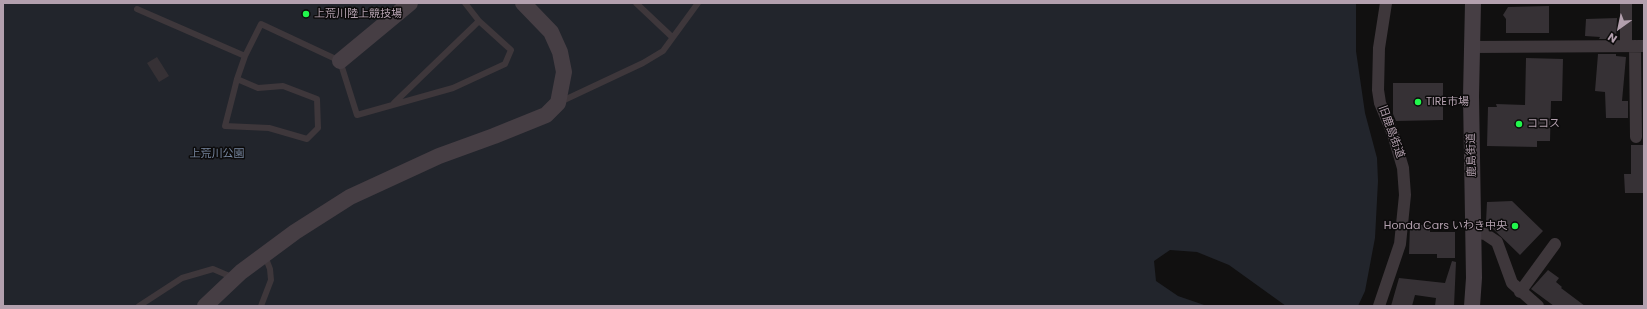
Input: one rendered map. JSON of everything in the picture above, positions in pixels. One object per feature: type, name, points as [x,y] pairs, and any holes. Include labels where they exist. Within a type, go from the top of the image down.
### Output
[{"type":"street","points":[[340,61],[410,3]]},
{"type":"street","points":[[205,306],[235,278],[264,255],[295,232],[350,197],[439,156],[546,115],[558,103],[564,72],[560,52],[551,32],[523,3]]},
{"type":"street","name":"旧鹿島街道","points":[[1379,306],[1400,244],[1405,195],[1403,168],[1393,134],[1380,103],[1378,90],[1379,48],[1386,3]]},
{"type":"street","name":"鹿島街道","points":[[1472,306],[1473,3]]},
{"type":"street","points":[[1626,3],[1635,46],[1636,137]]},
{"type":"street","points":[[1472,47],[1635,46]]},
{"type":"street","points":[[1473,232],[1485,234],[1497,242],[1501,250],[1508,275],[1514,286],[1538,306]]},
{"type":"street","points":[[1520,292],[1555,244]]},
{"type":"lane","points":[[237,79],[258,88],[283,86],[317,99],[318,128],[307,139],[269,128],[225,126],[237,79],[245,56],[261,24],[340,61],[357,115],[454,88],[505,64],[511,50],[479,21],[464,3]]},
{"type":"lane","points":[[636,3],[672,37]]},
{"type":"lane","points":[[558,103],[663,51],[698,3]]},
{"type":"lane","points":[[137,8],[245,56]]},
{"type":"lane","points":[[393,104],[479,21]]},
{"type":"lane","points":[[261,306],[271,280],[270,269],[264,255]]},
{"type":"lane","points":[[139,306],[182,278],[213,269],[235,278]]},
{"type":"green space","name":"上荒川公園","points":[[3,3],[1356,3],[1356,51],[1365,113],[1377,158],[1378,181],[1375,238],[1365,291],[1358,306],[1286,306],[1229,265],[1197,252],[1170,250],[1154,261],[1156,281],[1178,296],[1207,306],[3,306]]},
{"type":"building","points":[[1549,6],[1549,33],[1506,33],[1506,19],[1503,15],[1508,7]]},
{"type":"building","points":[[1617,18],[1616,39],[1599,39],[1600,37],[1585,36],[1586,19]]},
{"type":"building","points":[[1598,54],[1616,54],[1616,56],[1626,57],[1622,101],[1628,101],[1628,118],[1606,118],[1605,92],[1595,91]]},
{"type":"building","points":[[157,57],[169,76],[159,82],[147,63]]},
{"type":"building","points":[[1526,58],[1563,59],[1562,101],[1551,101],[1550,141],[1537,141],[1537,147],[1487,146],[1488,107],[1497,107],[1496,104],[1525,105]]},
{"type":"building","name":"TIRE市場","points":[[1393,83],[1443,83],[1443,120],[1396,121],[1393,114]]},
{"type":"building","points":[[1631,145],[1644,145],[1644,193],[1625,193],[1624,174],[1631,174]]},
{"type":"building","name":"Honda Cars いわき中央","points":[[1512,201],[1543,231],[1520,255],[1486,222],[1487,202]]},
{"type":"building","points":[[1410,225],[1430,225],[1430,232],[1455,232],[1455,258],[1437,258],[1437,254],[1409,254]]},
{"type":"building","points":[[1452,261],[1456,262],[1454,306],[1435,306],[1436,298],[1415,295],[1412,306],[1391,306],[1399,278],[1445,283]]},
{"type":"building","points":[[1548,270],[1559,278],[1556,282],[1562,287],[1561,288],[1585,306],[1554,306],[1531,289]]},
{"type":"place","name":"上荒川陸上競技場","points":[[306,14]]},
{"type":"place","name":"TIRE市場","points":[[1418,102]]},
{"type":"place","name":"ココス","points":[[1519,124]]},
{"type":"place","name":"Honda Cars いわき中央","points":[[1515,226]]}]
